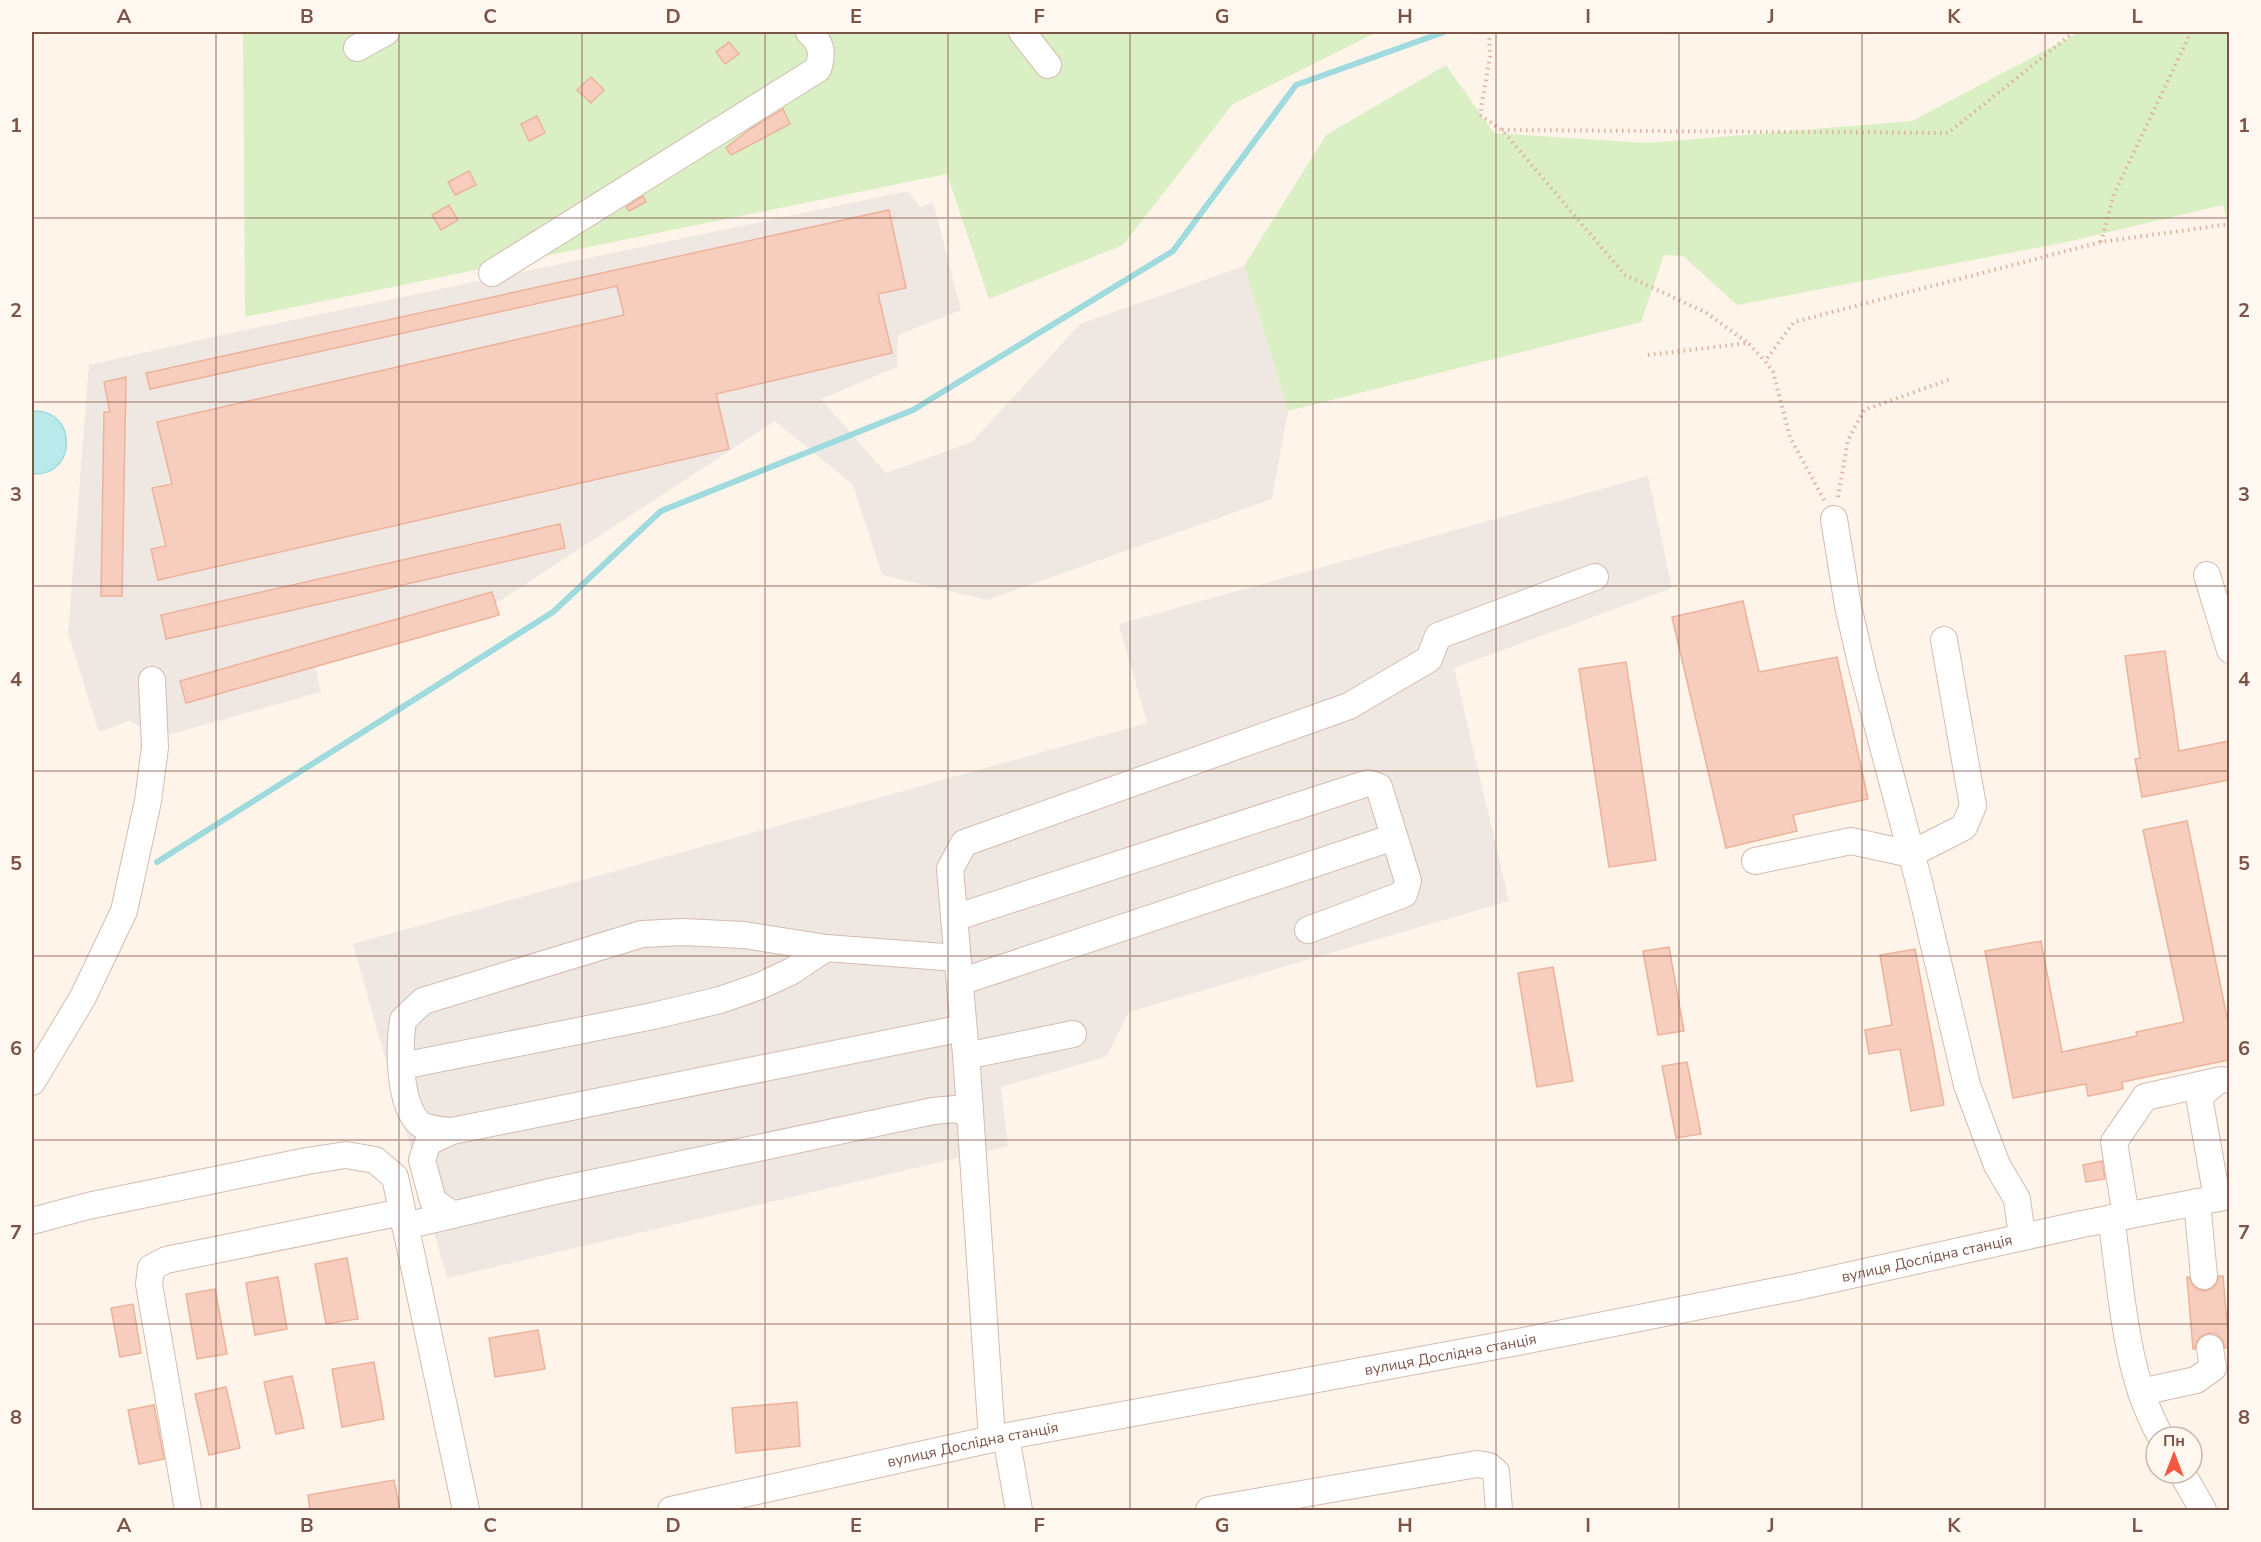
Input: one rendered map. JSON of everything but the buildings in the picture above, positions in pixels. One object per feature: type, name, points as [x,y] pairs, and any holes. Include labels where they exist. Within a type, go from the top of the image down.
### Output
[{"type":"street","points":[[357,48],[386,32]]},
{"type":"street","points":[[492,273],[818,69],[822,55],[817,39],[809,32]]},
{"type":"street","points":[[1022,32],[1048,65]]},
{"type":"street","points":[[1834,519],[1848,606],[1860,660],[1911,854],[1967,1085],[1997,1165],[2017,1199],[2022,1237]]},
{"type":"street","points":[[2207,575],[2229,650]]},
{"type":"street","points":[[1019,1510],[999,1438],[958,970],[950,869],[964,843],[1349,706],[1429,659],[1438,636],[1595,577]]},
{"type":"street","points":[[1755,861],[1851,840],[1911,854],[1964,827],[1973,806],[1944,640]]},
{"type":"street","points":[[32,1082],[83,997],[124,911],[151,779],[155,747],[153,680]]},
{"type":"street","points":[[954,918],[1368,783],[1379,787],[1408,881],[1404,894],[1308,930]]},
{"type":"street","points":[[452,1131],[422,1126],[410,1114],[400,1044],[403,1020],[423,1001],[642,934],[683,932],[744,935],[958,970],[1394,837]]},
{"type":"street","points":[[402,1066],[653,1016],[720,1000],[760,986],[792,971],[826,948]]},
{"type":"street","points":[[453,1215],[433,1201],[422,1160],[429,1142],[452,1131],[963,1028]]},
{"type":"street","points":[[966,1056],[1073,1034]]},
{"type":"street","points":[[2204,1276],[2214,1199],[2199,1097],[2223,1080]]},
{"type":"street","points":[[2154,1425],[2148,1414],[2131,1357],[2114,1142],[2145,1097],[2223,1080]]},
{"type":"street","points":[[188,1510],[149,1284],[151,1268],[166,1260],[404,1219],[453,1215],[933,1111],[955,1109],[970,1114]]},
{"type":"street","points":[[32,1221],[88,1206],[307,1161],[346,1155],[375,1160],[395,1177],[466,1510]]},
{"type":"street","name":"вулиця Дослідна станція","points":[[670,1510],[999,1438],[1518,1342],[1797,1287],[2022,1237],[2214,1199]]},
{"type":"street","points":[[2141,1392],[2196,1380],[2213,1368],[2210,1348]]},
{"type":"street","points":[[1209,1510],[1477,1464],[1489,1466],[1496,1472],[1499,1510]]},
{"type":"street","points":[[2189,1485],[2203,1510]]},
{"type":"path","points":[[1489,32],[1490,56],[1480,115],[1502,130],[1625,275],[1705,312],[1748,343],[1765,360],[1773,372],[1790,437],[1834,519]]},
{"type":"path","points":[[1502,130],[1947,133],[2074,32]]},
{"type":"path","points":[[2101,242],[2114,194],[2191,32]]},
{"type":"path","points":[[1765,360],[1794,322],[2101,242],[2229,224]]},
{"type":"path","points":[[1648,356],[1748,343]]},
{"type":"path","points":[[1834,519],[1848,440],[1864,410],[1951,379]]},
{"type":"shaded area","points":[[908,191],[920,207],[933,202],[961,310],[898,335],[897,367],[821,399],[886,473],[972,442],[1080,324],[1244,266],[1288,411],[1272,499],[987,600],[882,575],[853,485],[775,421],[486,610],[314,663],[321,692],[161,737],[129,721],[99,732],[68,633],[89,365]]},
{"type":"shaded area","points":[[1648,476],[1672,588],[1454,668],[1509,901],[1129,1012],[1106,1057],[1001,1087],[1008,1146],[447,1278],[353,944],[1147,723],[1119,624]]},
{"type":"green space","points":[[243,32],[1377,32],[1233,104],[1123,245],[989,299],[947,174],[245,317]]},
{"type":"green space","points":[[2080,32],[2229,32],[2229,230],[2223,205],[2067,242],[1737,305],[1683,256],[1664,255],[1641,322],[1288,411],[1244,266],[1326,135],[1446,65],[1494,133],[1647,143],[1912,121]]},
{"type":"water","points":[[32,411],[47,413],[58,420],[64,430],[66,442],[64,455],[58,465],[47,472],[32,474]]},
{"type":"waterway","points":[[157,862],[553,612],[661,511],[913,410],[1173,251],[1296,85],[1444,32]]}]
